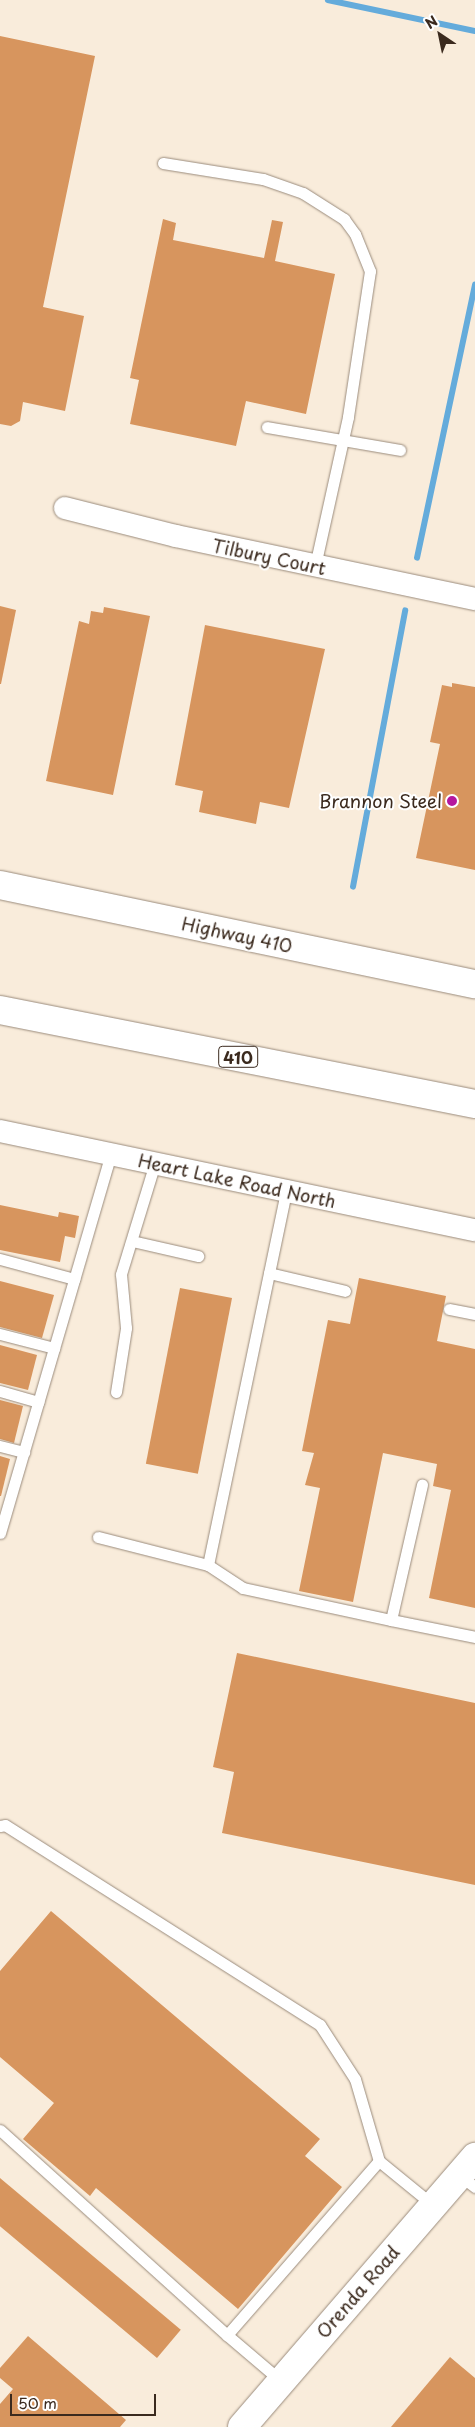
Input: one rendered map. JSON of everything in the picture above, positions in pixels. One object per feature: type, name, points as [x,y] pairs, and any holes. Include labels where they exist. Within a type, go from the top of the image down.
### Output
[{"type":"main road","points":[[0,878],[34,892]]},
{"type":"main road","name":"Highway 410","points":[[0,885],[475,984]]},
{"type":"main road","name":"410","points":[[0,1010],[475,1104]]},
{"type":"main road","name":"Orenda Road","points":[[242,2427],[432,2205],[470,2173]]},
{"type":"street","name":"Tilbury Court","points":[[65,508],[176,536],[475,599]]},
{"type":"street","name":"Heart Lake Road North","points":[[0,1131],[475,1230]]},
{"type":"lane","points":[[163,163],[263,179],[311,198],[344,219],[355,234],[370,271],[343,439],[315,566]]},
{"type":"lane","points":[[267,427],[400,450]]},
{"type":"lane","points":[[0,1533],[4,1501],[24,1452],[111,1154]]},
{"type":"lane","points":[[116,1392],[126,1328],[121,1274],[155,1164]]},
{"type":"lane","points":[[208,1565],[286,1191]]},
{"type":"lane","points":[[132,1241],[198,1256]]},
{"type":"lane","points":[[0,1259],[74,1279]]},
{"type":"lane","points":[[269,1273],[345,1291]]},
{"type":"lane","points":[[449,1309],[475,1314]]},
{"type":"lane","points":[[0,1334],[54,1348]]},
{"type":"lane","points":[[0,1391],[38,1402]]},
{"type":"lane","points":[[0,1446],[24,1452]]},
{"type":"lane","points":[[392,1620],[422,1485]]},
{"type":"lane","points":[[98,1537],[208,1565],[243,1588],[475,1637]]},
{"type":"lane","points":[[0,1826],[5,1825],[320,2025],[355,2079],[379,2161],[432,2205]]},
{"type":"lane","points":[[0,2130],[227,2335],[281,2381]]},
{"type":"lane","points":[[227,2335],[379,2161]]},
{"type":"building","points":[[0,36],[95,56],[43,307],[84,316],[65,411],[23,402],[20,421],[11,426],[0,424]]},
{"type":"building","points":[[163,219],[176,223],[173,240],[264,258],[272,220],[283,222],[275,261],[335,274],[306,414],[246,401],[236,446],[130,424],[139,380],[130,378]]},
{"type":"building","points":[[0,606],[16,610],[1,684],[0,684]]},
{"type":"building","points":[[104,607],[150,616],[113,795],[46,781],[79,621],[89,624],[91,611],[103,613]]},
{"type":"building","points":[[205,625],[325,649],[289,808],[260,802],[256,824],[199,812],[203,791],[175,785]]},
{"type":"building","name":"Brannon Steel","points":[[452,683],[475,687],[475,870],[416,858],[440,744],[430,742],[442,685],[452,687]]},
{"type":"building","points":[[0,1205],[58,1217],[59,1212],[79,1216],[75,1238],[65,1236],[60,1262],[0,1250]]},
{"type":"building","points":[[359,1278],[446,1296],[437,1341],[475,1349],[475,1608],[429,1598],[451,1490],[433,1486],[437,1464],[383,1453],[353,1602],[299,1591],[320,1488],[305,1485],[314,1453],[302,1451],[328,1320],[350,1324]]},
{"type":"building","points":[[0,1281],[54,1295],[42,1338],[0,1327]]},
{"type":"building","points":[[180,1288],[232,1298],[198,1474],[146,1464]]},
{"type":"building","points":[[0,1345],[37,1355],[28,1390],[0,1383]]},
{"type":"building","points":[[0,1400],[23,1406],[14,1443],[0,1439]]},
{"type":"building","points":[[0,1456],[10,1459],[1,1496],[0,1496]]},
{"type":"building","points":[[237,1653],[475,1703],[475,1885],[222,1833],[234,1772],[213,1767]]},
{"type":"building","points":[[51,1911],[320,2139],[305,2156],[342,2187],[238,2309],[96,2188],[90,2196],[23,2139],[54,2103],[0,2057],[0,1971]]},
{"type":"building","points":[[0,2178],[181,2330],[157,2358],[0,2226]]},
{"type":"building","points":[[28,2336],[126,2420],[120,2427],[0,2427],[0,2404],[13,2389],[0,2378],[0,2368]]},
{"type":"building","points":[[450,2357],[475,2378],[475,2427],[391,2427]]},
{"type":"waterway","points":[[328,0],[475,31]]},
{"type":"waterway","points":[[417,558],[475,285]]},
{"type":"waterway","points":[[353,887],[405,611]]},
{"type":"place","name":"Brannon Steel","points":[[452,801]]}]
